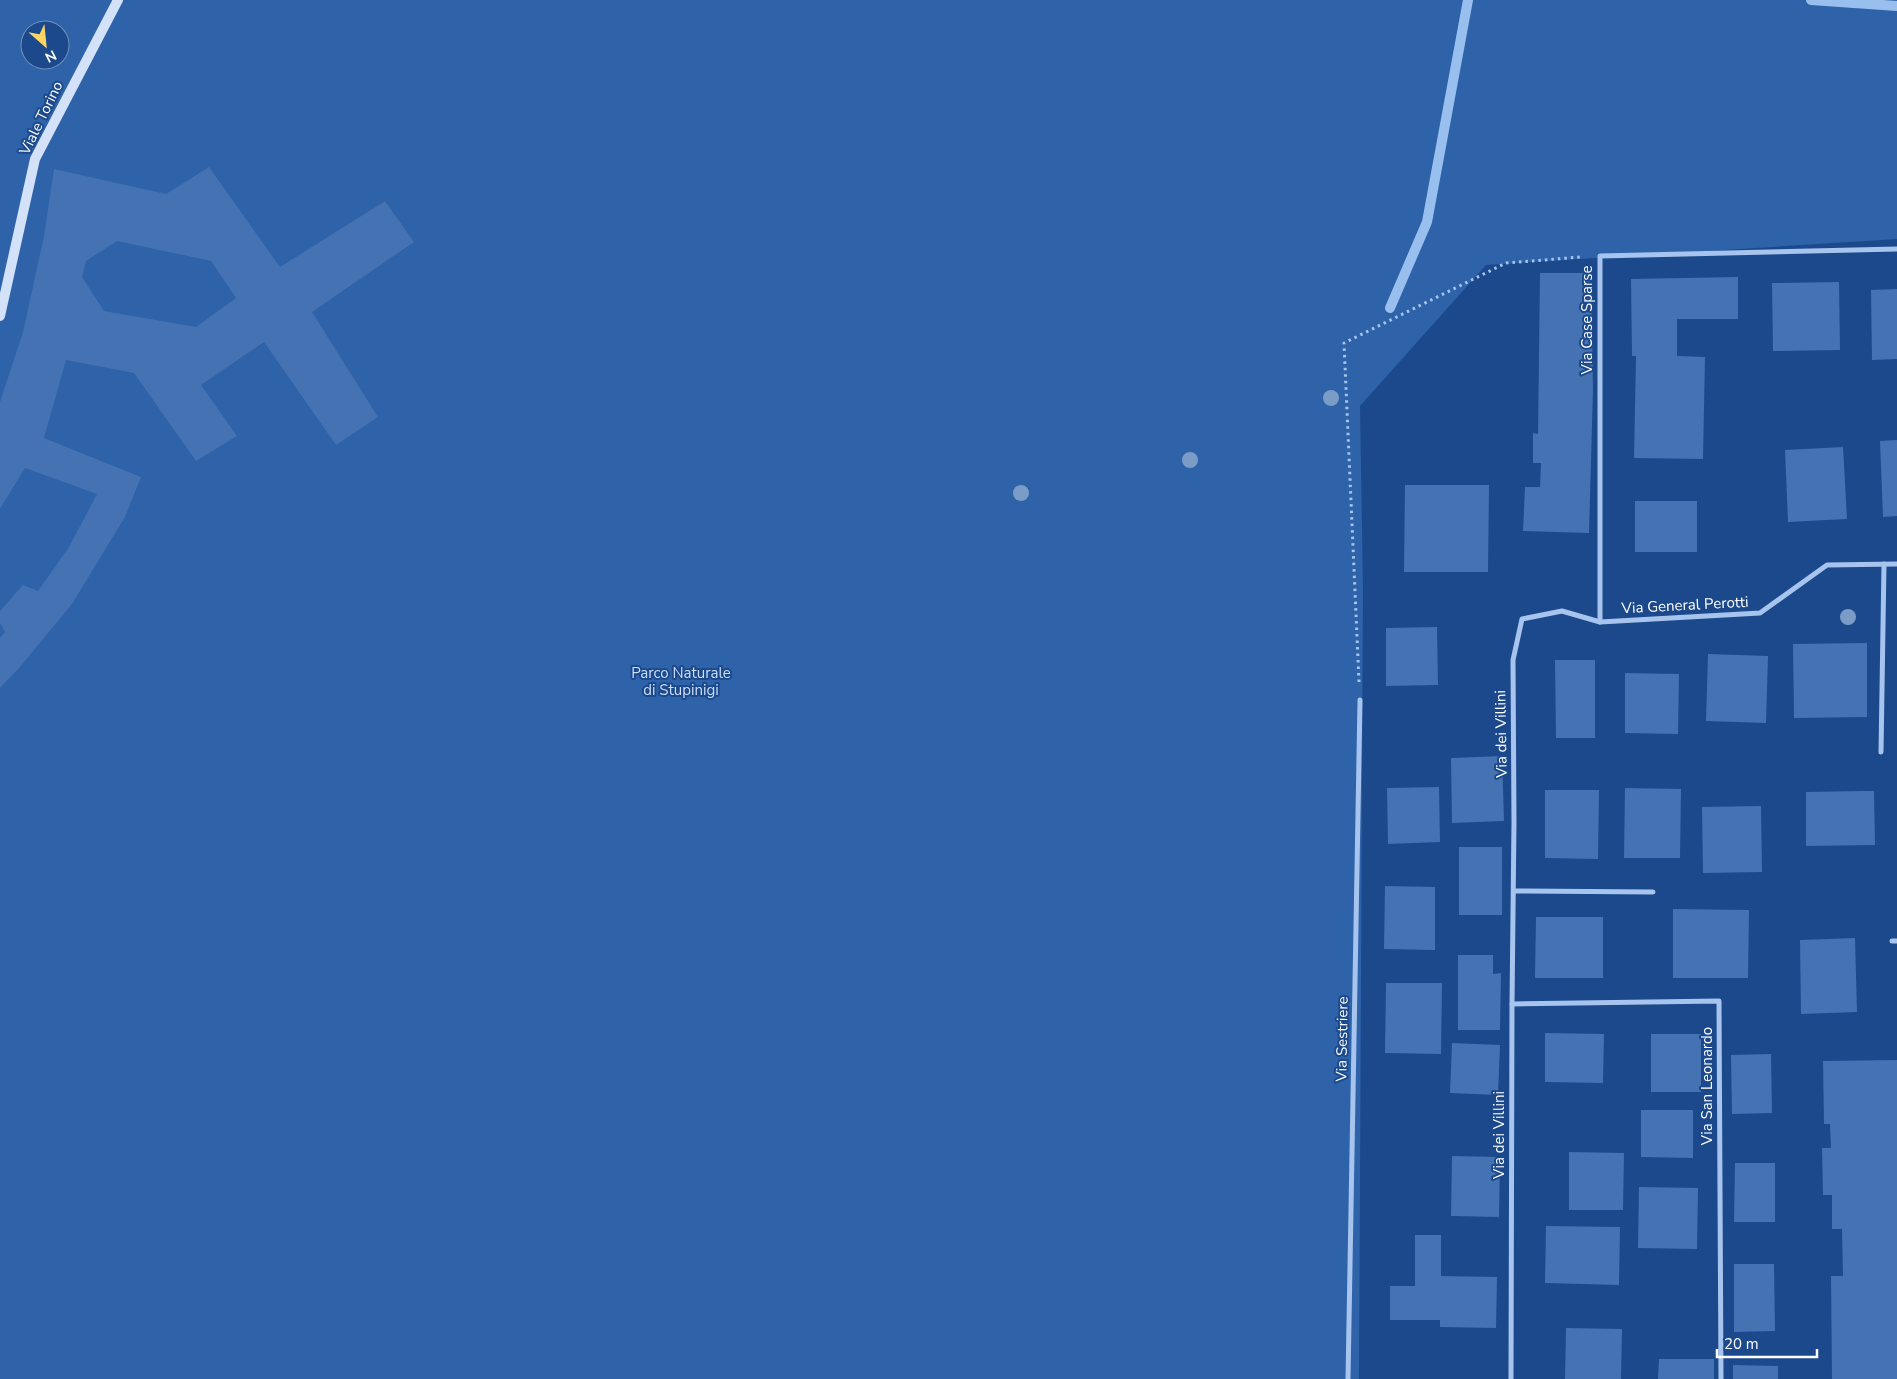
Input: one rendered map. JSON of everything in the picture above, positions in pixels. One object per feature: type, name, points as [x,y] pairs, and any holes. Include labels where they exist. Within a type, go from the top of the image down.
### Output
[{"type":"main road","name":"Viale Torino","points":[[0,316],[35,160],[118,0]]},
{"type":"street","name":"Via Case Sparse","points":[[1600,622],[1600,256],[1897,249]]},
{"type":"street","points":[[1881,752],[1884,564]]},
{"type":"street","name":"Via General Perotti","points":[[1562,611],[1600,622],[1760,613],[1827,565],[1897,564]]},
{"type":"street","name":"Via dei Villini","points":[[1511,1379],[1514,891],[1512,660],[1522,619],[1562,611]]},
{"type":"street","name":"Via Sestriere","points":[[1348,1379],[1360,700]]},
{"type":"street","points":[[1514,891],[1653,892]]},
{"type":"street","name":"Via San Leonardo","points":[[1512,1004],[1719,1001],[1722,1379]]},
{"type":"path","points":[[1360,700],[1344,343],[1506,263],[1600,256]]},
{"type":"green space","name":"Parco Naturale di Stupinigi","points":[[0,0],[1897,0],[1897,239],[1486,265],[1360,406],[1363,589],[1359,1379],[0,1379]]},
{"type":"building","points":[[209,167],[280,267],[385,201],[414,242],[312,312],[378,417],[336,445],[264,342],[201,385],[237,436],[196,461],[134,373],[66,360],[44,438],[141,477],[125,517],[72,604],[20,667],[0,688],[0,638],[5,632],[0,623],[0,611],[23,585],[38,591],[69,547],[97,494],[25,468],[0,509],[0,402],[23,332],[44,236],[54,169],[166,194]],"holes":[[[117,241],[211,261],[236,298],[196,327],[104,311],[82,277],[86,261]]]},
{"type":"building","points":[[1540,273],[1591,273],[1593,390],[1589,533],[1523,531],[1525,487],[1540,487],[1541,463],[1533,463],[1533,433],[1538,434]]},
{"type":"building","points":[[1738,277],[1738,319],[1677,319],[1677,356],[1705,357],[1703,459],[1634,458],[1636,356],[1632,356],[1631,279]]},
{"type":"building","points":[[1839,282],[1840,350],[1773,351],[1772,283]]},
{"type":"building","points":[[1897,289],[1897,359],[1872,360],[1871,290]]},
{"type":"building","points":[[1897,440],[1897,516],[1883,517],[1880,441]]},
{"type":"building","points":[[1843,447],[1847,519],[1788,522],[1785,450]]},
{"type":"building","points":[[1405,485],[1489,485],[1488,572],[1404,572]]},
{"type":"building","points":[[1635,501],[1697,501],[1697,552],[1635,552]]},
{"type":"building","points":[[1437,627],[1438,685],[1386,686],[1386,628]]},
{"type":"building","points":[[1867,643],[1867,717],[1794,718],[1793,644]]},
{"type":"building","points":[[1708,654],[1768,656],[1766,723],[1706,721]]},
{"type":"building","points":[[1555,660],[1595,660],[1595,738],[1556,738]]},
{"type":"building","points":[[1625,673],[1679,674],[1678,734],[1625,733]]},
{"type":"building","points":[[1502,756],[1504,821],[1452,823],[1451,758]]},
{"type":"building","points":[[1439,787],[1440,842],[1388,844],[1387,788]]},
{"type":"building","points":[[1625,788],[1681,789],[1680,858],[1624,858]]},
{"type":"building","points":[[1545,790],[1599,790],[1598,859],[1545,858]]},
{"type":"building","points":[[1874,791],[1875,845],[1806,846],[1806,792]]},
{"type":"building","points":[[1761,806],[1762,872],[1703,873],[1702,807]]},
{"type":"building","points":[[1459,847],[1502,847],[1502,915],[1459,915]]},
{"type":"building","points":[[1385,886],[1435,887],[1435,950],[1384,949]]},
{"type":"building","points":[[1673,909],[1749,910],[1748,978],[1673,978]]},
{"type":"building","points":[[1536,917],[1603,917],[1603,978],[1535,978]]},
{"type":"building","points":[[1855,938],[1857,1012],[1801,1014],[1800,940]]},
{"type":"building","points":[[1458,955],[1493,955],[1493,974],[1501,973],[1500,1030],[1458,1030]]},
{"type":"building","points":[[1386,983],[1442,983],[1441,1054],[1385,1053]]},
{"type":"building","points":[[1545,1033],[1604,1034],[1603,1083],[1545,1082]]},
{"type":"building","points":[[1651,1034],[1701,1034],[1701,1092],[1651,1092]]},
{"type":"building","points":[[1452,1043],[1500,1045],[1498,1095],[1450,1093]]},
{"type":"building","points":[[1771,1054],[1772,1113],[1732,1114],[1731,1055]]},
{"type":"building","points":[[1897,1060],[1897,1379],[1832,1379],[1831,1276],[1843,1276],[1842,1229],[1832,1229],[1832,1195],[1823,1195],[1822,1148],[1831,1148],[1830,1124],[1824,1124],[1823,1061]]},
{"type":"building","points":[[1641,1110],[1693,1110],[1693,1158],[1641,1157]]},
{"type":"building","points":[[1569,1152],[1624,1153],[1623,1210],[1569,1210]]},
{"type":"building","points":[[1452,1156],[1500,1157],[1499,1217],[1451,1216]]},
{"type":"building","points":[[1735,1163],[1775,1163],[1775,1222],[1734,1222]]},
{"type":"building","points":[[1639,1187],[1698,1188],[1697,1249],[1638,1248]]},
{"type":"building","points":[[1546,1226],[1620,1227],[1619,1285],[1545,1283]]},
{"type":"building","points":[[1415,1235],[1441,1235],[1441,1276],[1497,1277],[1496,1328],[1440,1327],[1440,1320],[1390,1320],[1390,1286],[1415,1286]]},
{"type":"building","points":[[1734,1264],[1774,1264],[1775,1331],[1734,1332]]},
{"type":"building","points":[[1566,1328],[1622,1329],[1621,1379],[1565,1379]]},
{"type":"building","points":[[1659,1359],[1714,1359],[1714,1379],[1658,1379]]},
{"type":"building","points":[[1733,1365],[1778,1366],[1778,1379],[1733,1379]]},
{"type":"waterway","points":[[1390,308],[1427,222],[1468,0]]},
{"type":"waterway","points":[[1811,0],[1897,6]]}]
